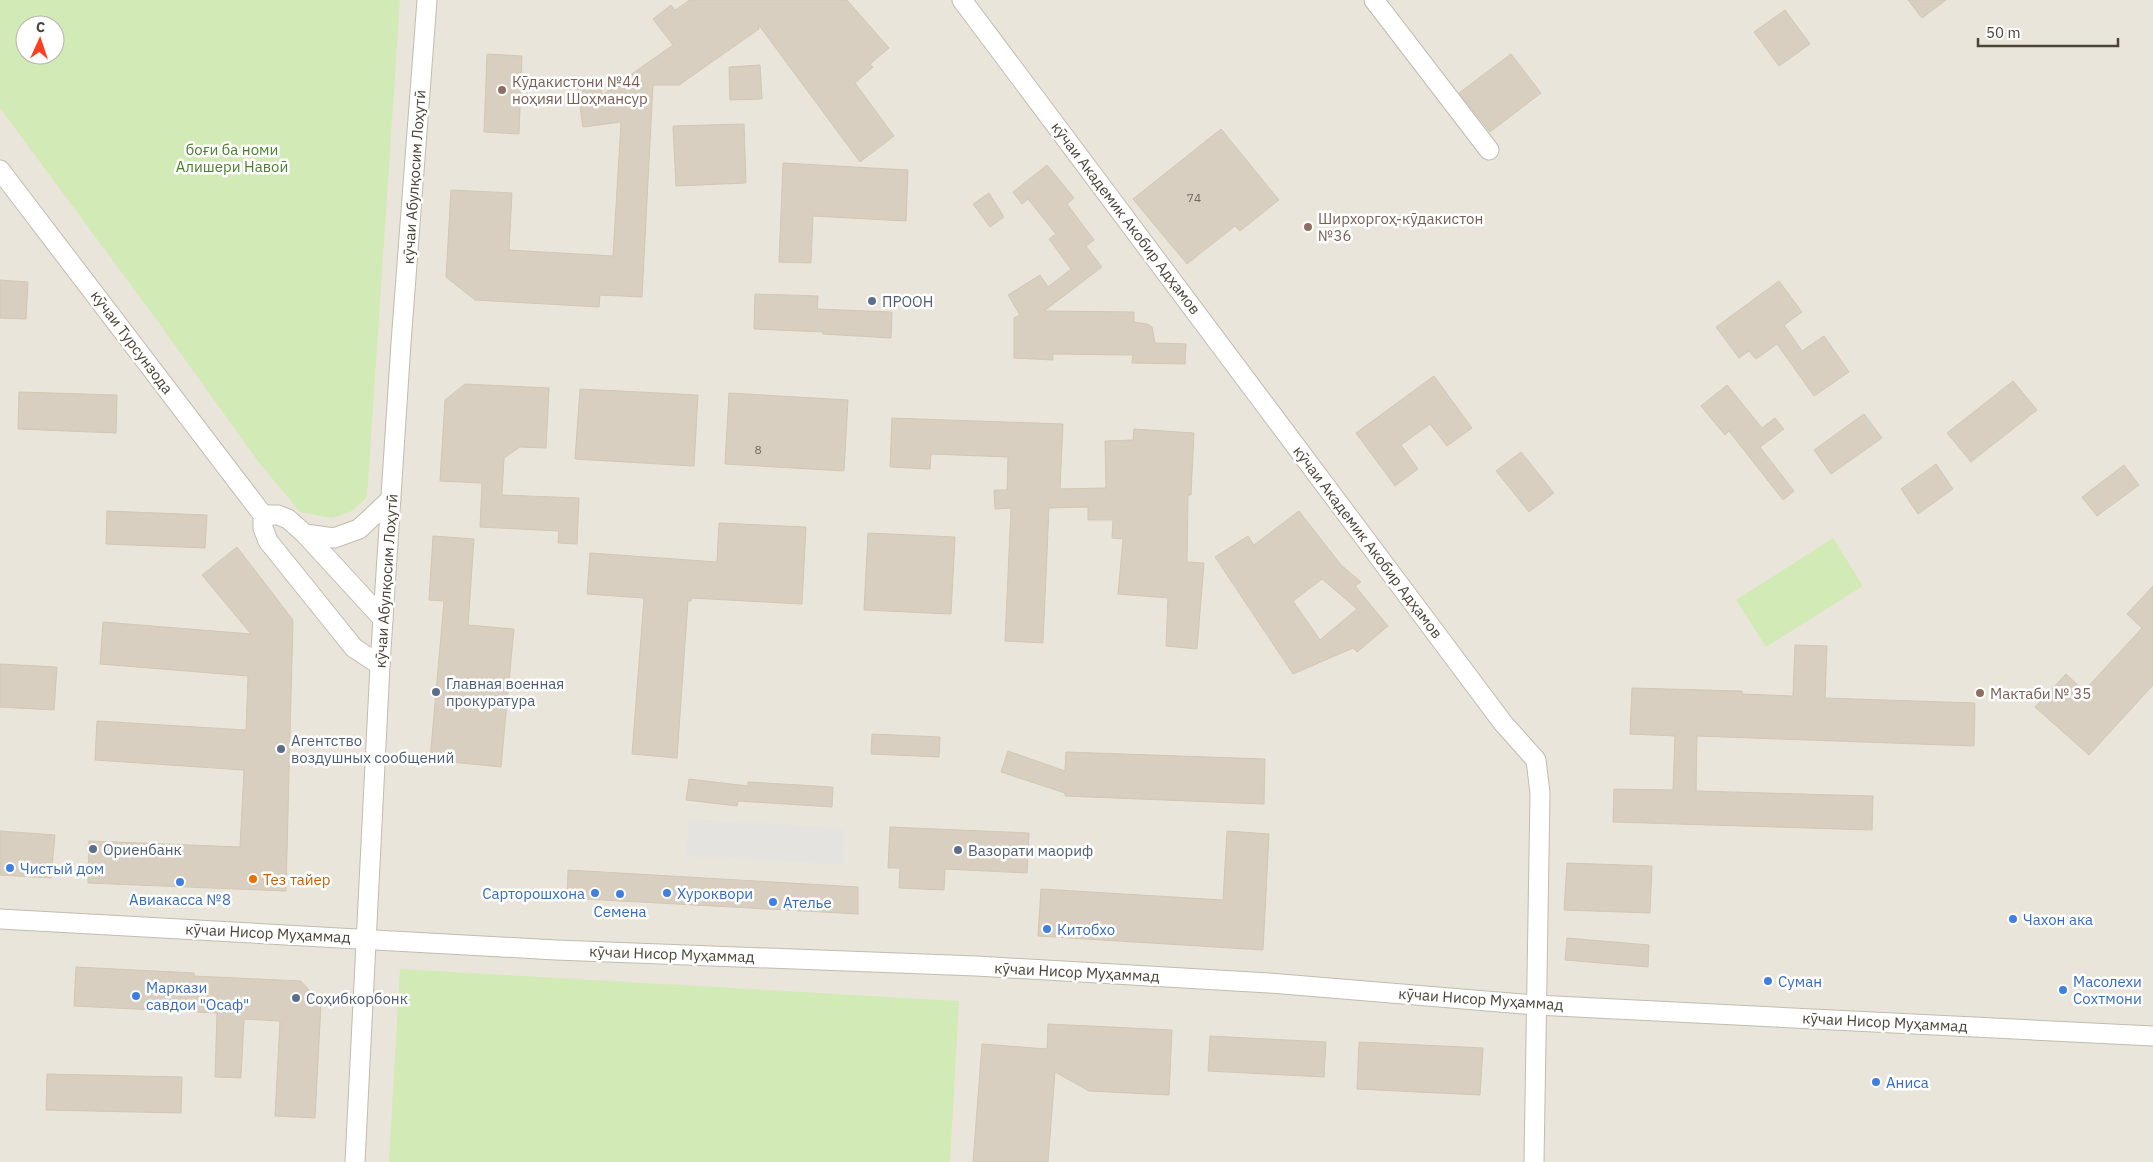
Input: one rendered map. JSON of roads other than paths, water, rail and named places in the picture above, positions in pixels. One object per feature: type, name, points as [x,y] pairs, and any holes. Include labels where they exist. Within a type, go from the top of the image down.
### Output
[{"type":"street","name":"кӯчаи Абулқосим Лоҳутӣ","points":[[355,1162],[380,665],[427,0]]},
{"type":"street","name":"кӯчаи Академик Акобир Адҳамов","points":[[962,0],[1503,723],[1536,760],[1540,794],[1534,1162]]},
{"type":"street","points":[[1374,0],[1489,150]]},
{"type":"street","name":"кӯчаи Турсунзода","points":[[0,170],[262,514],[263,528],[268,541],[354,648],[380,665]]},
{"type":"street","points":[[305,534],[334,538],[359,529],[391,498]]},
{"type":"street","points":[[262,514],[278,515],[288,519],[305,534],[383,619]]},
{"type":"street","name":"кӯчаи Нисор Муҳаммад","points":[[0,918],[556,950],[966,966],[1249,981],[1536,1005],[2153,1036]]},
{"type":"place","name":"Кӯдакистони №44 ноҳияи Шоҳмансур","points":[[502,90]]},
{"type":"place","name":"Ширхоргоҳ-кӯдакистон №36","points":[[1308,227]]},
{"type":"place","name":"ПРООН","points":[[872,301]]},
{"type":"place","name":"Главная военная прокуратура","points":[[436,692]]},
{"type":"place","name":"Мактаби № 35","points":[[1980,693]]},
{"type":"place","name":"Агентство воздушных сообщений","points":[[281,749]]},
{"type":"place","name":"Ориенбанк","points":[[93,849]]},
{"type":"place","name":"Вазорати маориф","points":[[958,850]]},
{"type":"place","name":"Чистый дом","points":[[10,868]]},
{"type":"place","name":"Тез тайер","points":[[253,879]]},
{"type":"place","name":"Авиакасса №8","points":[[180,882]]},
{"type":"place","name":"Сарторошхона","points":[[595,893]]},
{"type":"place","name":"Хуроквори","points":[[667,893]]},
{"type":"place","name":"Семена","points":[[620,894]]},
{"type":"place","name":"Ателье","points":[[773,902]]},
{"type":"place","name":"Чахон ака","points":[[2013,919]]},
{"type":"place","name":"Китобхо","points":[[1047,929]]},
{"type":"place","name":"Суман","points":[[1768,981]]},
{"type":"place","name":"Масолехи Сохтмони","points":[[2063,990]]},
{"type":"place","name":"Маркази савдои \"Осаф\"","points":[[136,996]]},
{"type":"place","name":"Соҳибкорбонк","points":[[296,998]]},
{"type":"place","name":"Аниса","points":[[1876,1082]]},
{"type":"park label","name":"боғи ба номи Алишери Навоӣ","points":[[232,158]]}]
